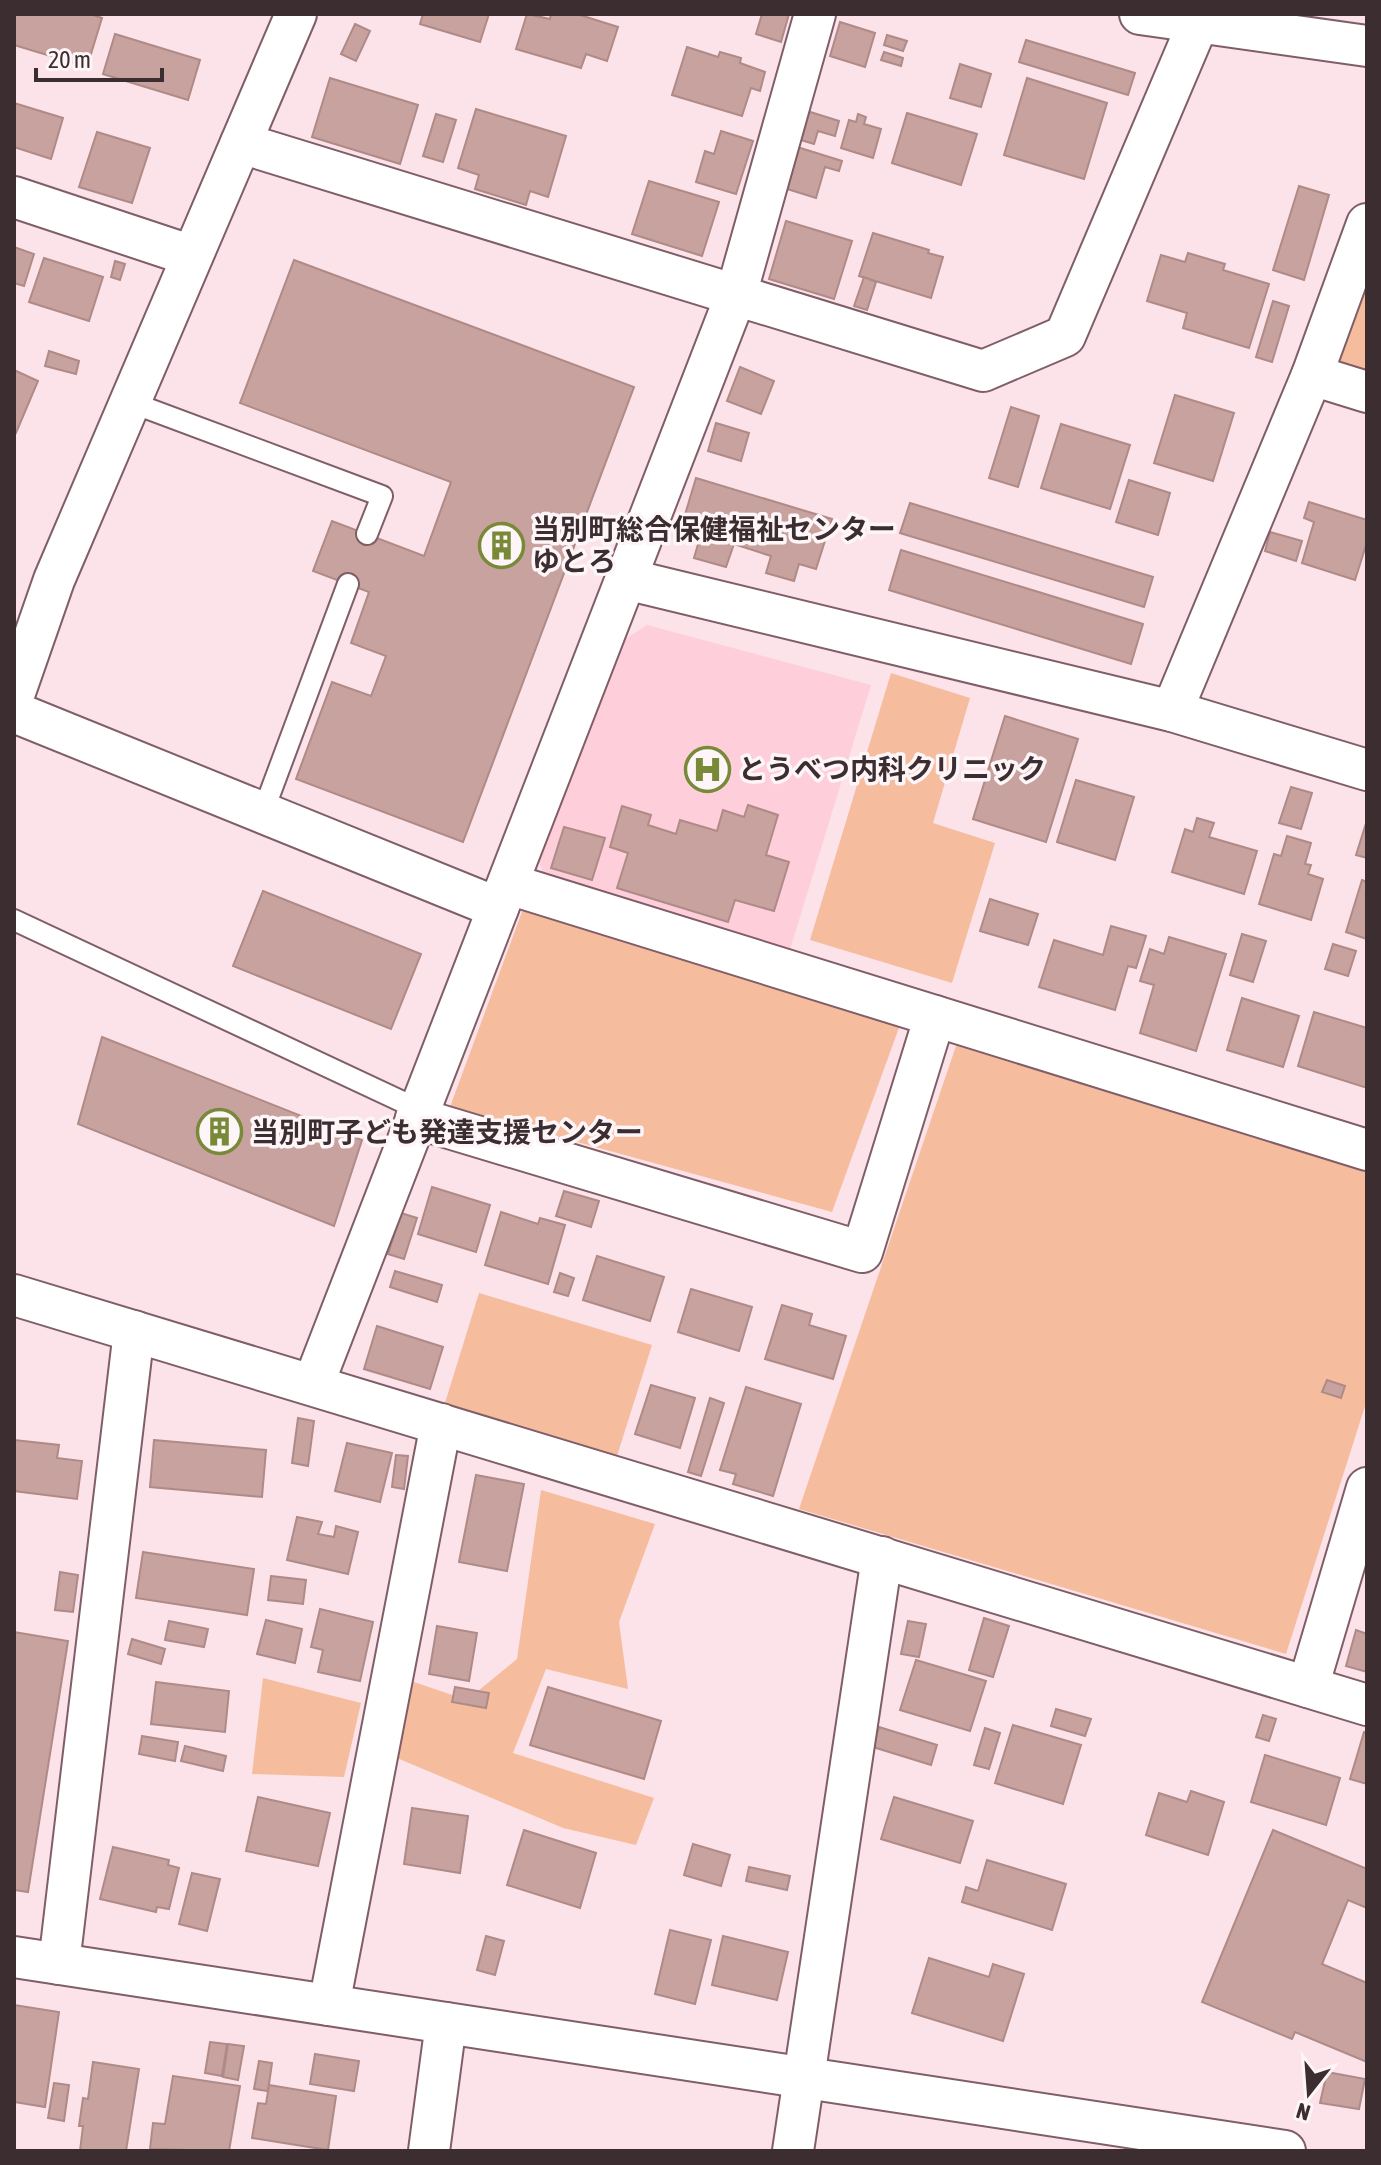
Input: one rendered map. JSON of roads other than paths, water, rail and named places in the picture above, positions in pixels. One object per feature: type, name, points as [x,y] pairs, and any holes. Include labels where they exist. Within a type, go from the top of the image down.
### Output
[{"type":"street","points":[[14,695],[54,580],[296,14]]},
{"type":"street","points":[[313,1385],[736,295],[815,14]]},
{"type":"street","points":[[1140,14],[1200,18],[1367,46]]},
{"type":"street","points":[[241,143],[983,371],[1065,336],[1200,18]]},
{"type":"street","points":[[14,197],[192,256]]},
{"type":"street","points":[[1172,711],[1312,375],[1367,224]]},
{"type":"street","points":[[1312,375],[1367,392]]},
{"type":"street","points":[[626,579],[1172,711],[1367,770]]},
{"type":"street","points":[[14,712],[263,812],[503,896],[935,1016],[1367,1150]]},
{"type":"street","points":[[418,1114],[862,1252],[935,1016]]},
{"type":"street","points":[[14,1295],[1367,1705]]},
{"type":"street","points":[[59,1964],[134,1331]]},
{"type":"street","points":[[329,2005],[441,1424]]},
{"type":"street","points":[[1308,1687],[1367,1488]]},
{"type":"street","points":[[793,2151],[882,1557]]},
{"type":"street","points":[[14,1957],[1285,2151]]},
{"type":"street","points":[[429,2151],[446,2023]]},
{"type":"lane","points":[[130,402],[382,496],[367,534]]},
{"type":"lane","points":[[263,812],[348,584]]},
{"type":"lane","points":[[14,920],[418,1114]]},
{"type":"place","name":"当別町総合保健福祉センター ゆとろ","points":[[501,545]]},
{"type":"place","name":"とうべつ内科クリニック","points":[[707,769]]},
{"type":"place","name":"当別町子ども発達支援センター","points":[[220,1132]]}]
